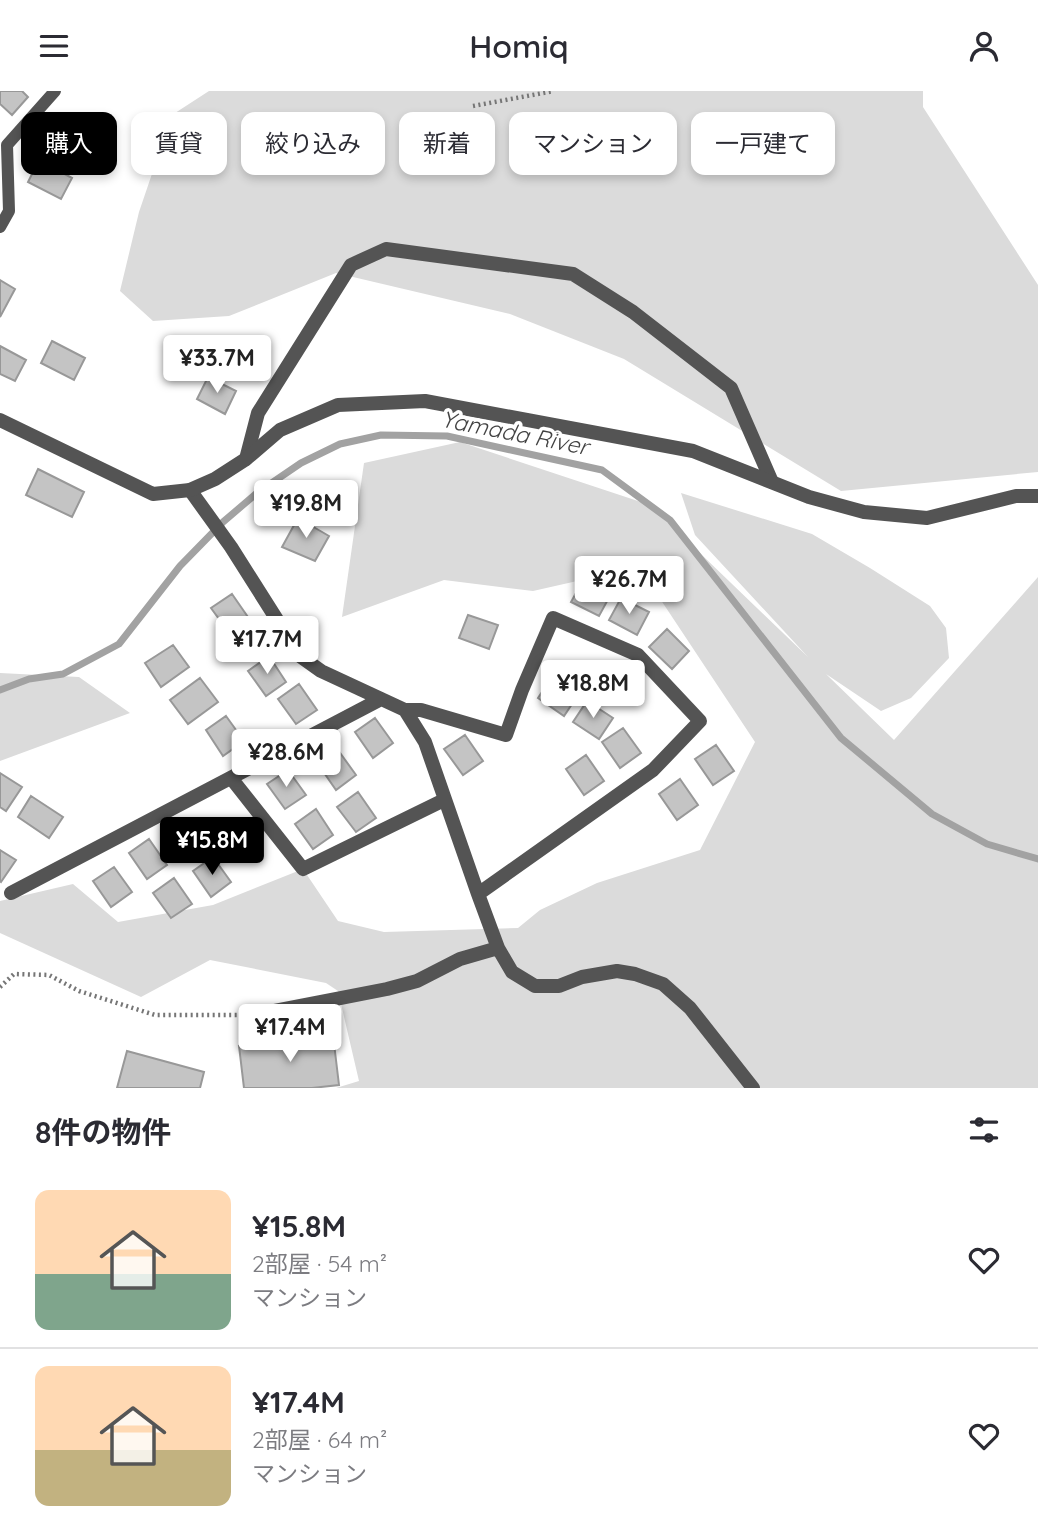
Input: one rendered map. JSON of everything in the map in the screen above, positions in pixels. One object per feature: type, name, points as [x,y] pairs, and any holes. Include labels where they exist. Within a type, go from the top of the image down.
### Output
[{"type":"street","points":[[246,459],[258,413],[351,265],[386,249],[573,274],[633,312],[731,388],[772,482]]},
{"type":"street","points":[[0,420],[153,494],[190,491],[215,479],[246,459],[279,430],[338,405],[425,401],[693,451],[809,497],[864,512],[927,518],[1016,496],[1038,496]]},
{"type":"street","points":[[190,491],[230,547],[300,656],[321,671],[405,711],[425,742],[498,948],[512,972],[535,986],[559,986],[582,977],[617,971],[663,983],[690,1008],[753,1088]]},
{"type":"street","points":[[405,711],[421,710],[506,735],[553,618],[638,655],[700,721],[653,770],[478,894]]},
{"type":"street","points":[[11,893],[382,699]]},
{"type":"street","points":[[231,778],[303,869],[444,800]]},
{"type":"street","points":[[254,1014],[417,981],[460,959],[498,948]]},
{"type":"lane","points":[[0,227],[9,211],[6,145],[55,91]]},
{"type":"path","points":[[473,106],[554,91]]},
{"type":"path","points":[[0,987],[15,974],[49,975],[79,991],[156,1015],[254,1014]]},
{"type":"shaded area","points":[[209,91],[923,91],[923,107],[1038,285],[1038,472],[841,491],[624,359],[510,314],[336,273],[229,316],[153,321],[120,291],[139,212],[152,175],[227,175],[227,112],[177,112]]},
{"type":"shaded area","points":[[460,442],[650,505],[808,657],[695,535],[681,493],[812,534],[930,606],[946,628],[949,658],[911,698],[881,711],[826,674],[894,740],[1038,577],[1038,1088],[336,1088],[359,1081],[338,991],[326,983],[210,960],[141,997],[0,933],[0,901],[73,884],[118,922],[213,905],[303,869],[338,921],[384,932],[518,928],[540,910],[597,883],[700,850],[755,742],[639,567],[533,591],[444,580],[342,617],[364,463]]},
{"type":"shaded area","points":[[0,673],[79,677],[130,713],[0,761]]},
{"type":"building","points":[[0,91],[22,91],[28,97],[12,115],[0,104]]},
{"type":"building","points":[[32,175],[66,175],[72,178],[61,199],[28,182]]},
{"type":"building","points":[[0,280],[15,289],[0,317]]},
{"type":"building","points":[[52,341],[85,358],[74,380],[41,363]]},
{"type":"building","points":[[0,346],[26,360],[15,381],[0,374]]},
{"type":"building","points":[[208,377],[236,391],[225,414],[197,399]]},
{"type":"building","points":[[38,469],[84,492],[72,517],[26,495]]},
{"type":"building","points":[[298,518],[329,536],[315,561],[282,547]]},
{"type":"building","points":[[583,580],[611,594],[599,616],[571,602]]},
{"type":"building","points":[[232,594],[250,620],[230,634],[211,608]]},
{"type":"building","points":[[621,598],[649,612],[637,635],[609,620]]},
{"type":"building","points":[[468,615],[498,625],[489,649],[459,638]]},
{"type":"building","points":[[667,629],[689,651],[672,669],[649,647]]},
{"type":"building","points":[[173,645],[189,667],[161,687],[145,663]]},
{"type":"building","points":[[269,656],[286,682],[266,696],[248,671]]},
{"type":"building","points":[[608,664],[635,682],[621,703],[594,685]]},
{"type":"building","points":[[552,677],[578,695],[564,716],[538,698]]},
{"type":"building","points":[[200,678],[218,702],[188,724],[170,700]]},
{"type":"building","points":[[299,684],[317,710],[296,724],[278,699]]},
{"type":"building","points":[[587,701],[613,718],[599,739],[573,722]]},
{"type":"building","points":[[226,716],[244,741],[223,756],[206,730]]},
{"type":"building","points":[[375,718],[393,743],[373,758],[355,732]]},
{"type":"building","points":[[623,728],[641,753],[620,768],[602,742]]},
{"type":"building","points":[[465,735],[483,761],[463,775],[444,749]]},
{"type":"building","points":[[716,745],[734,771],[713,785],[695,759]]},
{"type":"building","points":[[338,750],[356,775],[336,790],[318,764]]},
{"type":"building","points":[[586,755],[604,781],[584,795],[566,769]]},
{"type":"building","points":[[288,770],[306,795],[285,809],[267,784]]},
{"type":"building","points":[[0,773],[22,787],[6,811],[0,807]]},
{"type":"building","points":[[680,779],[698,805],[677,820],[659,794]]},
{"type":"building","points":[[358,792],[376,818],[356,832],[337,807]]},
{"type":"building","points":[[31,796],[63,817],[49,838],[18,817]]},
{"type":"building","points":[[316,809],[333,835],[313,849],[295,824]]},
{"type":"building","points":[[188,820],[206,846],[185,860],[168,835]]},
{"type":"building","points":[[149,839],[167,865],[147,879],[129,853]]},
{"type":"building","points":[[0,850],[16,860],[1,882],[0,881]]},
{"type":"building","points":[[213,857],[231,882],[211,897],[193,871]]},
{"type":"building","points":[[114,867],[132,892],[111,907],[93,881]]},
{"type":"building","points":[[174,878],[192,904],[171,918],[153,893]]},
{"type":"building","points":[[333,1035],[339,1085],[312,1088],[244,1088],[239,1046]]},
{"type":"building","points":[[127,1051],[204,1072],[200,1088],[117,1088]]},
{"type":"waterway","name":"Yamada River","points":[[0,690],[29,679],[63,674],[119,644],[180,566],[223,522],[257,493],[301,463],[340,444],[381,435],[447,436],[602,470],[670,520],[841,738],[932,814],[987,844],[1038,859]]}]
